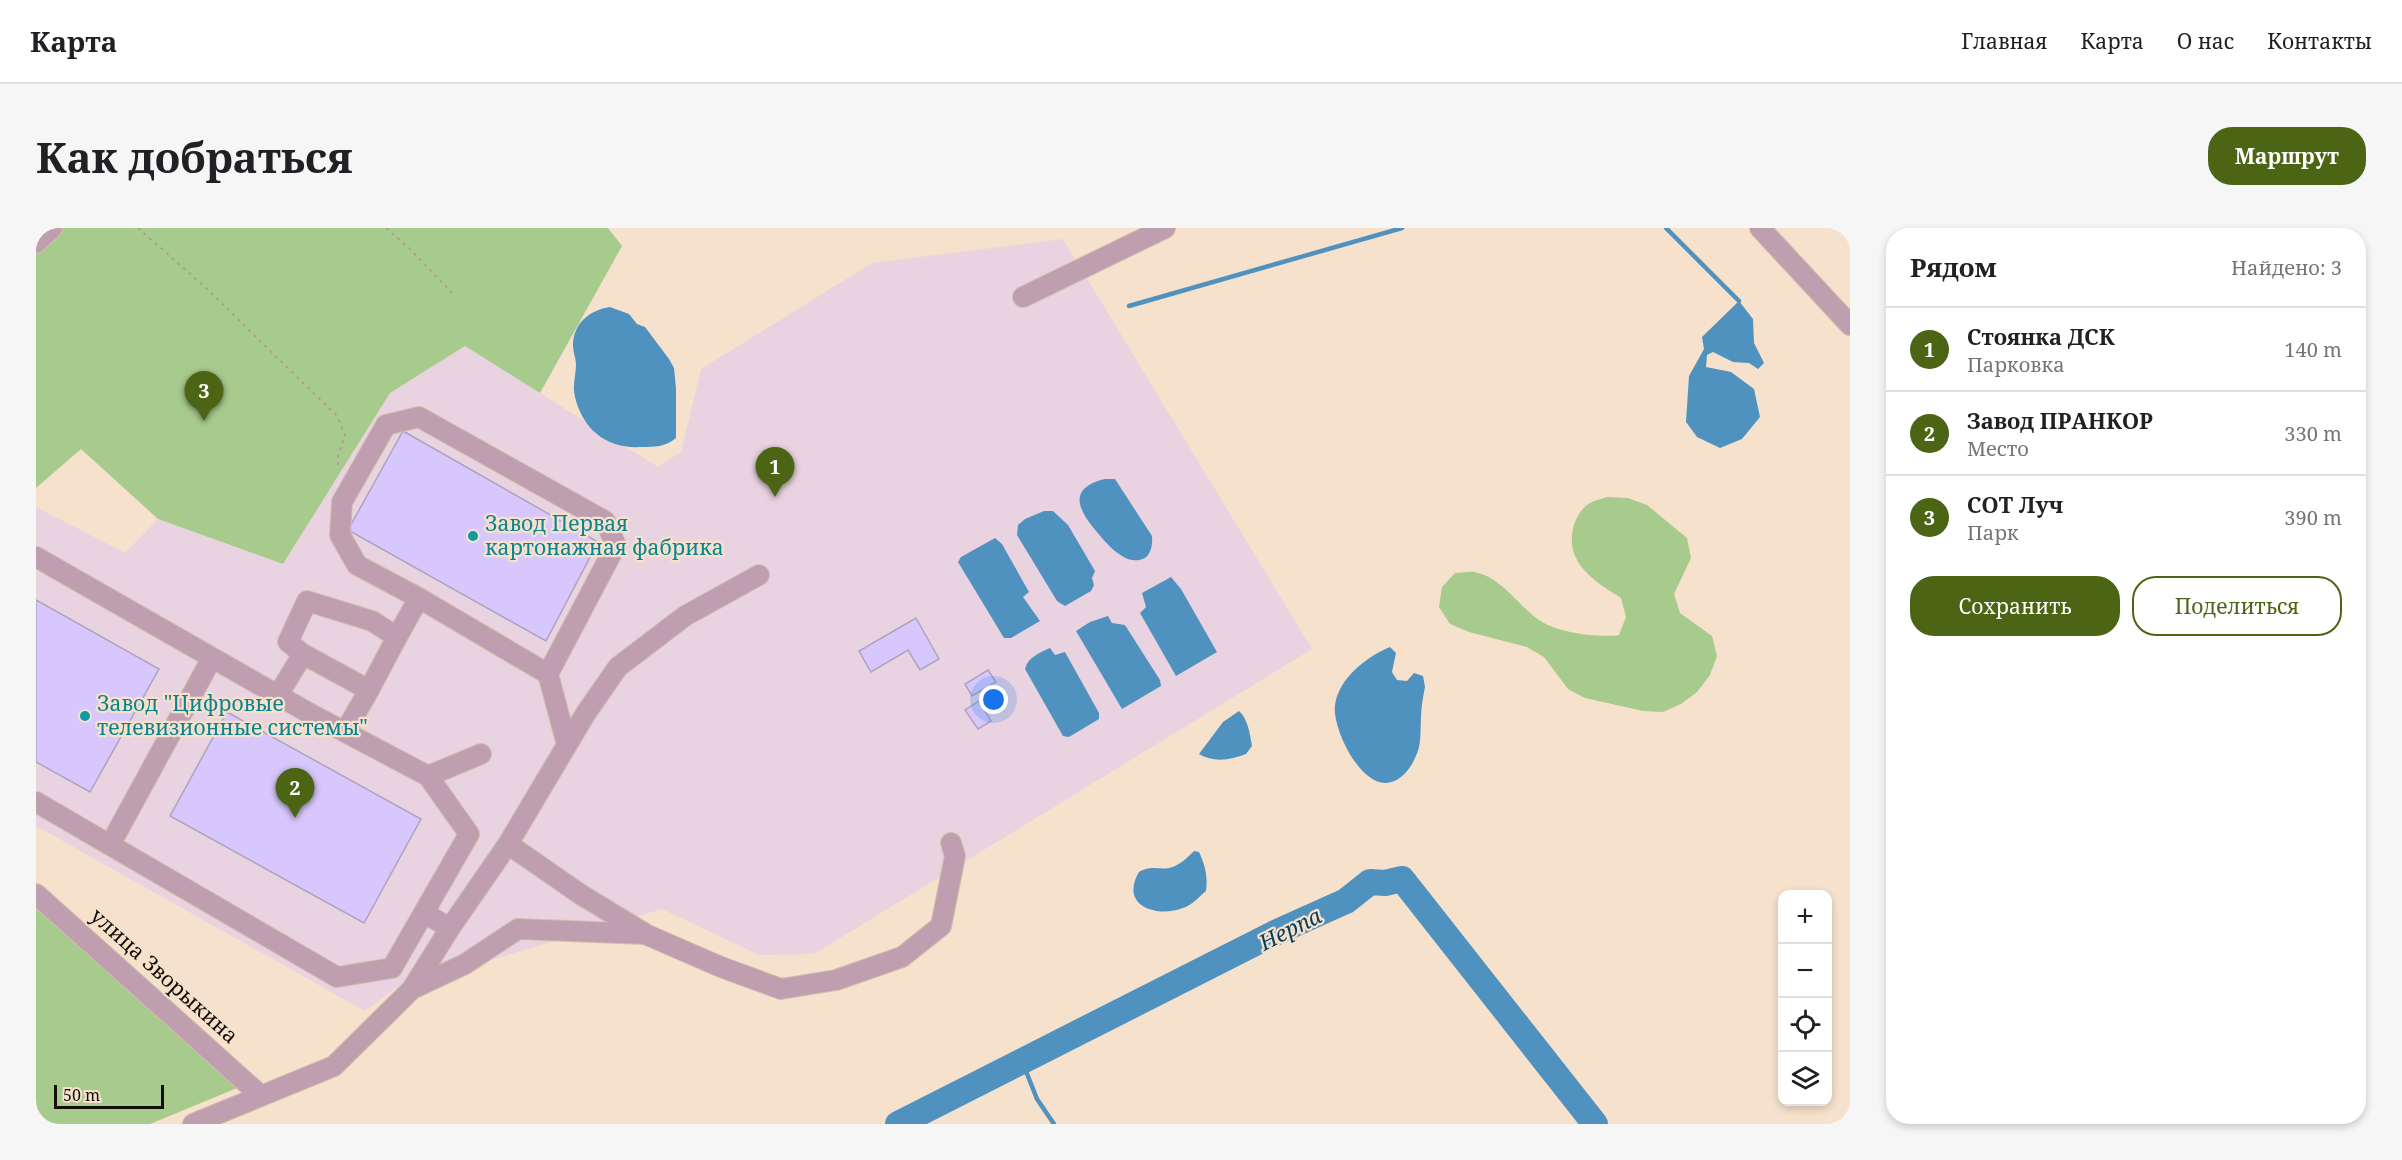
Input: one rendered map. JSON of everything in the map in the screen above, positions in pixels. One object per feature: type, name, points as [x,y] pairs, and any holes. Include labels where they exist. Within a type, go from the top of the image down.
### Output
[{"type":"street","points":[[36,243],[52,228]]},
{"type":"street","points":[[1023,297],[1165,228]]},
{"type":"street","points":[[1760,228],[1850,325]]},
{"type":"street","points":[[548,674],[419,598],[357,565],[340,535],[342,502],[386,425],[419,417],[605,521],[616,545],[548,674],[567,745]]},
{"type":"street","points":[[36,557],[278,695],[428,776],[470,834],[392,968],[337,976],[233,918],[36,802]]},
{"type":"street","points":[[193,1124],[334,1066],[412,989],[450,928],[508,844],[567,745],[618,667],[685,616],[759,575]]},
{"type":"street","points":[[345,732],[419,598]]},
{"type":"street","points":[[369,690],[303,654],[288,642],[307,601],[372,621],[397,637]]},
{"type":"street","points":[[278,695],[303,654]]},
{"type":"street","points":[[110,845],[212,658]]},
{"type":"street","points":[[428,776],[481,754]]},
{"type":"street","points":[[508,844],[580,894],[645,934],[720,968],[781,989],[836,980],[902,957],[941,926],[955,856],[951,843]]},
{"type":"street","name":"улица Зворыкина","points":[[36,894],[260,1095]]},
{"type":"street","points":[[424,913],[450,928]]},
{"type":"street","points":[[412,989],[465,964],[518,929],[645,934]]},
{"type":"path","points":[[138,228],[204,286],[337,416],[345,435],[338,456],[338,465]]},
{"type":"path","points":[[386,228],[409,248],[453,294]]},
{"type":"shaded area","points":[[1063,239],[1312,649],[814,954],[759,955],[662,909],[396,988],[365,1011],[36,826],[36,507],[125,553],[158,519],[283,564],[390,393],[465,346],[658,467],[681,452],[701,369],[872,263]]},
{"type":"green space","points":[[36,228],[608,228],[622,246],[540,393],[465,346],[390,393],[283,564],[158,519],[81,449],[36,488]]},
{"type":"green space","points":[[1607,497],[1628,498],[1647,505],[1687,538],[1691,558],[1674,594],[1680,613],[1712,636],[1717,656],[1710,675],[1697,692],[1681,704],[1663,712],[1643,711],[1585,698],[1568,689],[1544,657],[1527,647],[1469,632],[1450,624],[1439,607],[1442,587],[1455,573],[1474,572],[1494,580],[1534,616],[1550,626],[1579,634],[1619,635],[1626,617],[1621,598],[1584,570],[1576,558],[1572,544],[1573,528],[1579,513],[1590,503]]},
{"type":"green space","points":[[36,899],[242,1086],[150,1124],[36,1124]]},
{"type":"water","points":[[1739,301],[1753,319],[1754,343],[1764,363],[1758,369],[1749,363],[1733,362],[1713,352],[1707,355],[1706,367],[1731,372],[1754,389],[1760,417],[1742,439],[1720,448],[1697,437],[1686,422],[1689,376],[1704,349],[1702,337]]},
{"type":"water","points":[[610,307],[629,314],[637,324],[645,327],[674,368],[676,438],[664,445],[629,447],[607,441],[590,428],[579,409],[574,389],[576,365],[573,346],[576,331],[584,319],[596,311]]},
{"type":"water","points":[[1105,479],[1115,479],[1152,536],[1151,550],[1143,559],[1128,559],[1113,549],[1090,524],[1081,508],[1081,494],[1085,488]]},
{"type":"water","points":[[1044,511],[1053,511],[1068,525],[1095,571],[1091,591],[1065,606],[1057,601],[1017,535],[1018,525],[1025,519]]},
{"type":"water","points":[[995,538],[1002,544],[1029,592],[1023,597],[1040,621],[1011,638],[1004,638],[958,562],[961,557]]},
{"type":"water","points":[[1171,577],[1181,589],[1217,652],[1176,676],[1140,613],[1146,607],[1142,593]]},
{"type":"water","points":[[1108,616],[1112,623],[1125,625],[1160,680],[1161,686],[1122,709],[1076,631],[1090,622]]},
{"type":"water","points":[[1390,647],[1396,653],[1392,672],[1397,680],[1407,681],[1414,673],[1423,676],[1425,687],[1417,753],[1403,775],[1395,781],[1385,783],[1375,781],[1366,774],[1349,753],[1338,727],[1335,705],[1348,677],[1372,656]]},
{"type":"water","points":[[1050,648],[1055,655],[1065,652],[1099,713],[1099,719],[1069,737],[1063,736],[1025,669],[1031,658]]},
{"type":"water","points":[[1239,711],[1247,722],[1252,746],[1246,754],[1222,760],[1210,759],[1199,754],[1223,722]]},
{"type":"water","points":[[1194,851],[1199,852],[1204,866],[1206,891],[1189,905],[1173,911],[1152,910],[1137,901],[1134,884],[1139,872],[1151,868],[1173,867]]},
{"type":"building","name":"Завод Первая картонажная фабрика","points":[[403,431],[598,542],[546,641],[348,530]]},
{"type":"building","name":"Завод \"Цифровые телевизионные системы\"","points":[[36,600],[159,669],[90,792],[36,762]]},
{"type":"building","points":[[916,618],[939,659],[920,670],[908,650],[871,672],[859,651]]},
{"type":"building","points":[[988,670],[996,682],[972,696],[965,684]]},
{"type":"building","points":[[979,701],[991,721],[978,729],[965,710]]},
{"type":"building","points":[[227,712],[421,819],[364,923],[170,816]]},
{"type":"waterway","points":[[1129,306],[1402,228]]},
{"type":"waterway","points":[[1666,228],[1739,301]]},
{"type":"waterway","name":"Нерпа","points":[[898,1124],[1277,932],[1346,901],[1370,882],[1385,883],[1402,879],[1595,1124]]},
{"type":"waterway","points":[[1022,1061],[1037,1099],[1054,1124]]},
{"type":"place","name":"СОТ Луч","points":[[204,421]]},
{"type":"place","name":"Стоянка ДСК","points":[[775,497]]},
{"type":"place","name":"Завод Первая картонажная фабрика","points":[[473,536]]},
{"type":"place","name":"Завод \"Цифровые телевизионные системы\"","points":[[85,716]]},
{"type":"place","name":"Завод ПРАНКОР","points":[[295,818]]}]
